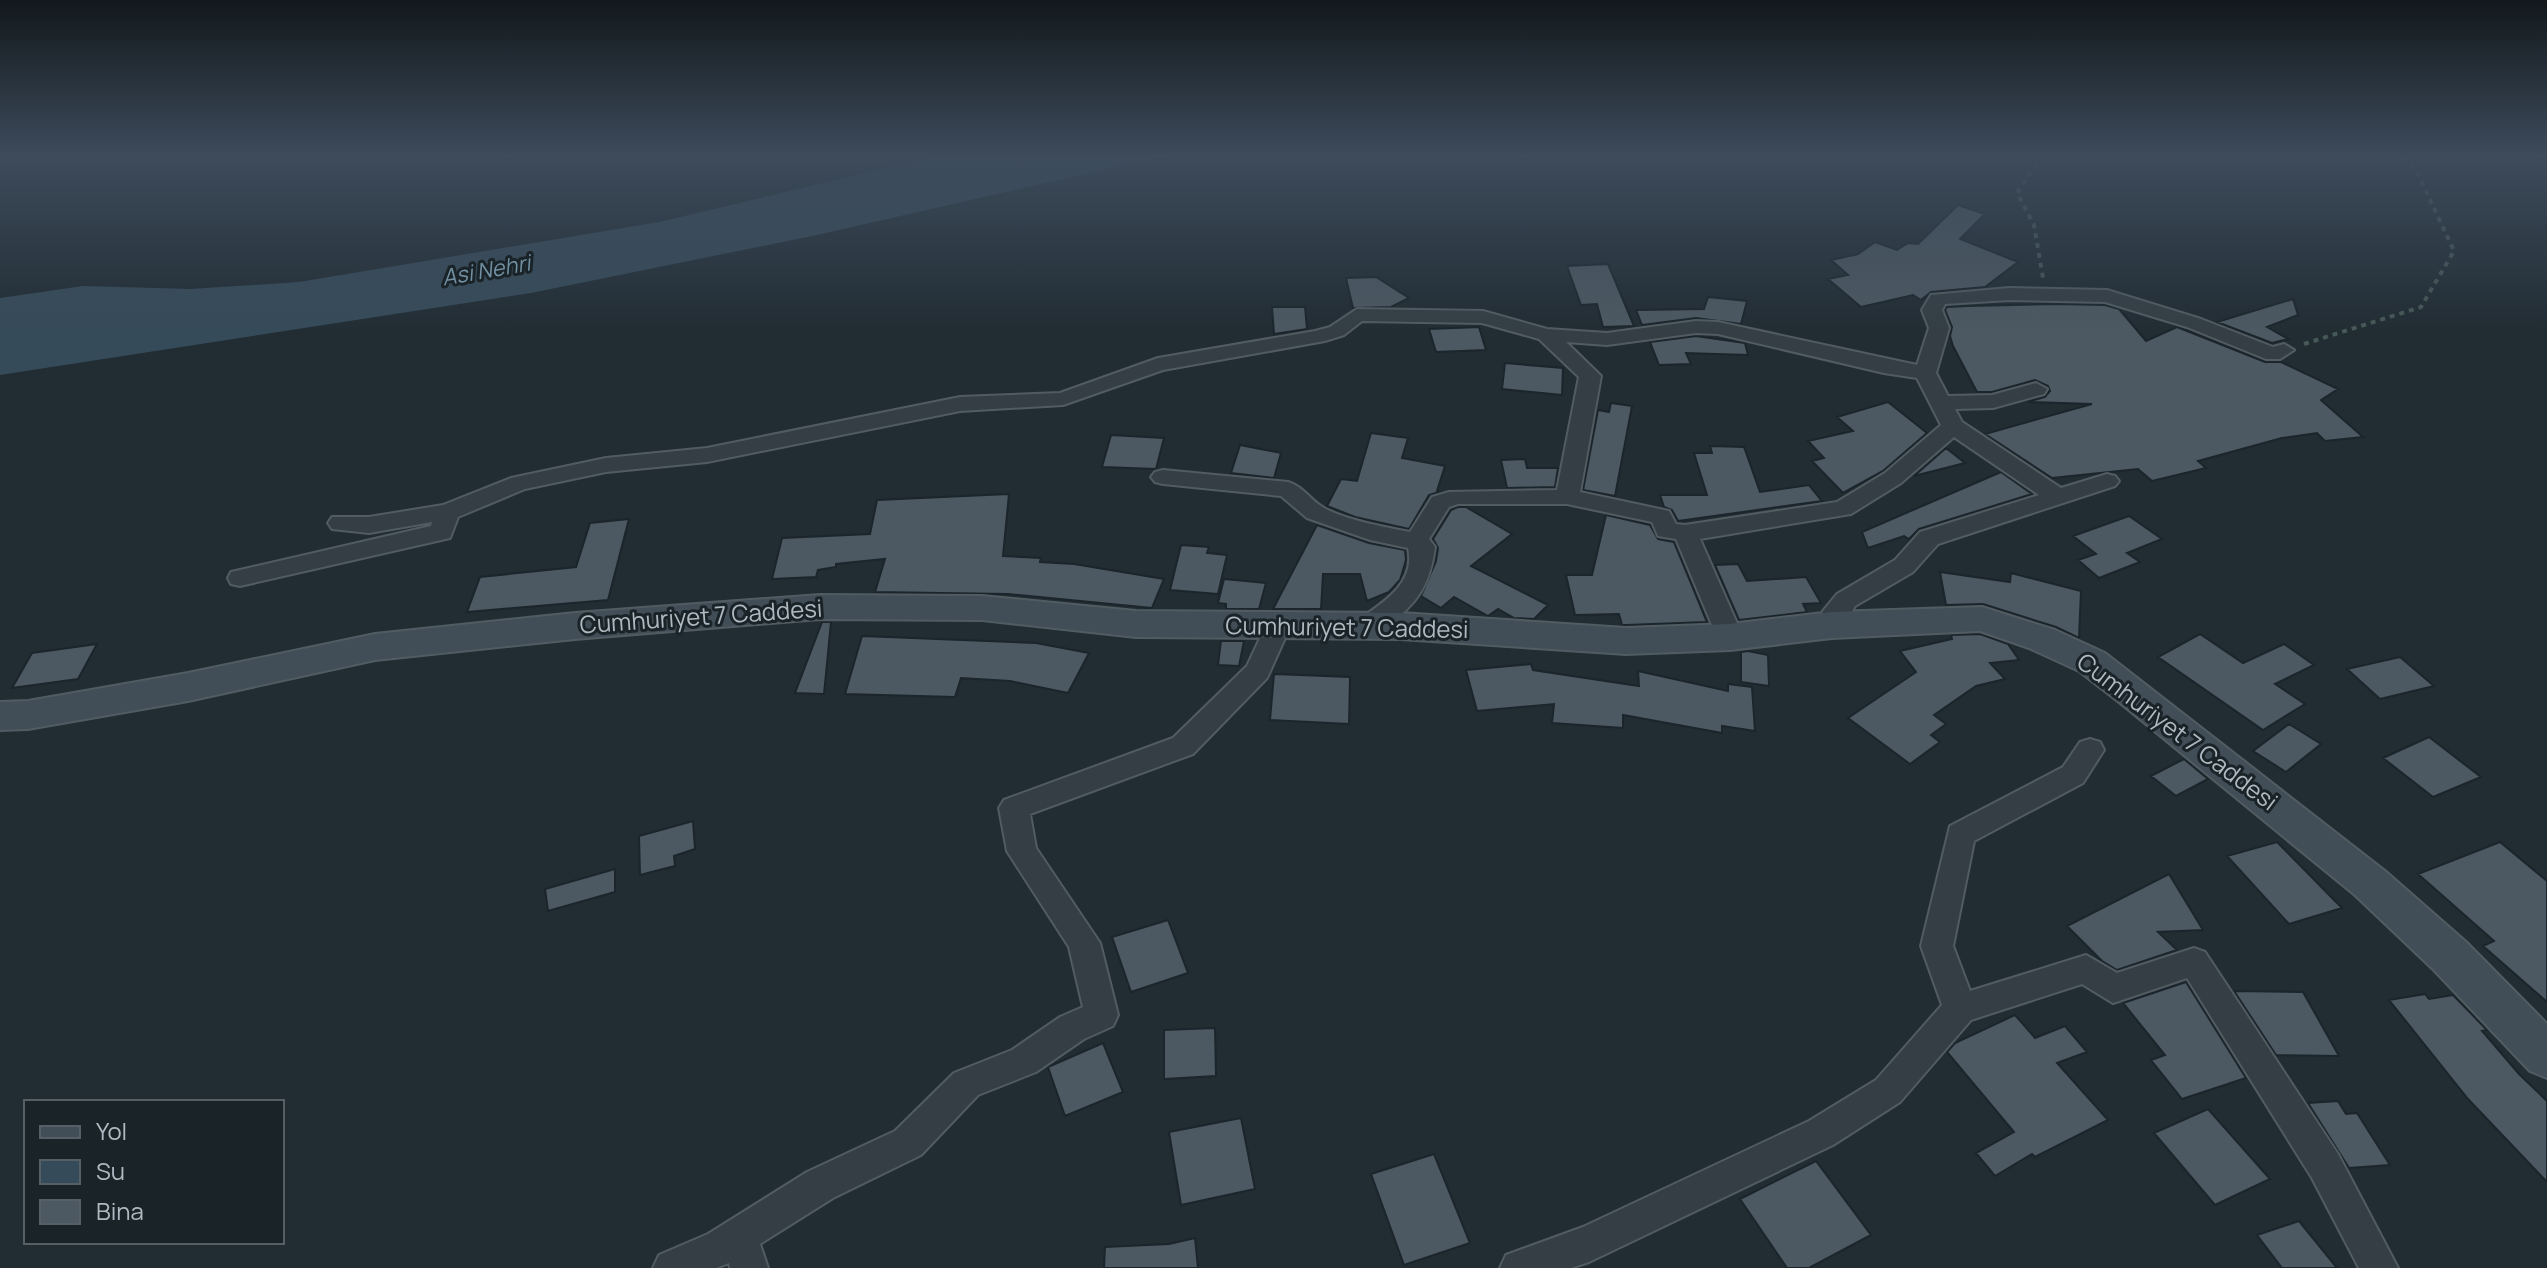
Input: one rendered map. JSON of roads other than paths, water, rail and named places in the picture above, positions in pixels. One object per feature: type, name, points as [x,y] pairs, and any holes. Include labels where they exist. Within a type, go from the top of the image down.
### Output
[{"type":"main road","name":"Cumhuriyet 7 Caddesi","points":[[9,720],[188,687],[375,647],[575,626],[820,607],[982,608],[1136,624],[1445,628],[1626,641],[1730,637],[1832,625],[1982,619],[2042,639],[2092,662],[2370,883],[2450,956],[2547,1056]]},
{"type":"street","points":[[2059,497],[1953,426],[1925,373],[1939,328],[1932,310],[1938,299],[2009,294],[2107,296],[2194,323],[2273,355],[2284,350]]},
{"type":"street","points":[[340,523],[369,525],[448,512],[519,483],[606,465],[707,455],[960,404],[1063,399],[1158,364],[1318,337],[1337,331],[1357,315],[1439,313],[1483,317],[1546,335],[1607,339],[1696,327],[1718,328],[1884,367],[1925,373]]},
{"type":"street","points":[[1546,335],[1590,376],[1567,497]]},
{"type":"street","points":[[1941,403],[1993,401],[2036,389]]},
{"type":"street","points":[[1416,541],[1440,502],[1457,497],[1567,497],[1661,516],[1667,530],[1685,533],[1780,521],[1843,509],[1893,478],[1953,426]]},
{"type":"street","points":[[1163,477],[1288,489],[1315,513],[1379,534],[1416,541],[1423,547],[1416,585],[1402,602],[1367,626]]},
{"type":"street","points":[[1832,625],[1836,611],[1846,600],[1904,566],[1929,538],[2107,481]]},
{"type":"street","points":[[240,578],[441,532],[448,512]]},
{"type":"street","points":[[1685,533],[1730,637]]},
{"type":"street","points":[[672,1268],[744,1252],[820,1185],[908,1143],[966,1084],[1024,1061],[1072,1028],[1101,1015],[1084,943],[1022,851],[1014,808],[1183,746],[1258,671],[1277,627]]},
{"type":"street","points":[[1960,1009],[1937,946],[1961,834],[2073,775],[2090,750]]},
{"type":"street","points":[[1519,1268],[1589,1243],[1821,1133],[1888,1091],[1960,1009],[2086,969],[2113,989],[2194,962],[2325,1166],[2379,1268]]},
{"type":"water","name":"Asi Nehri","points":[[692,214],[908,214],[531,293],[0,375],[0,298],[83,286],[190,289],[299,282]]}]
